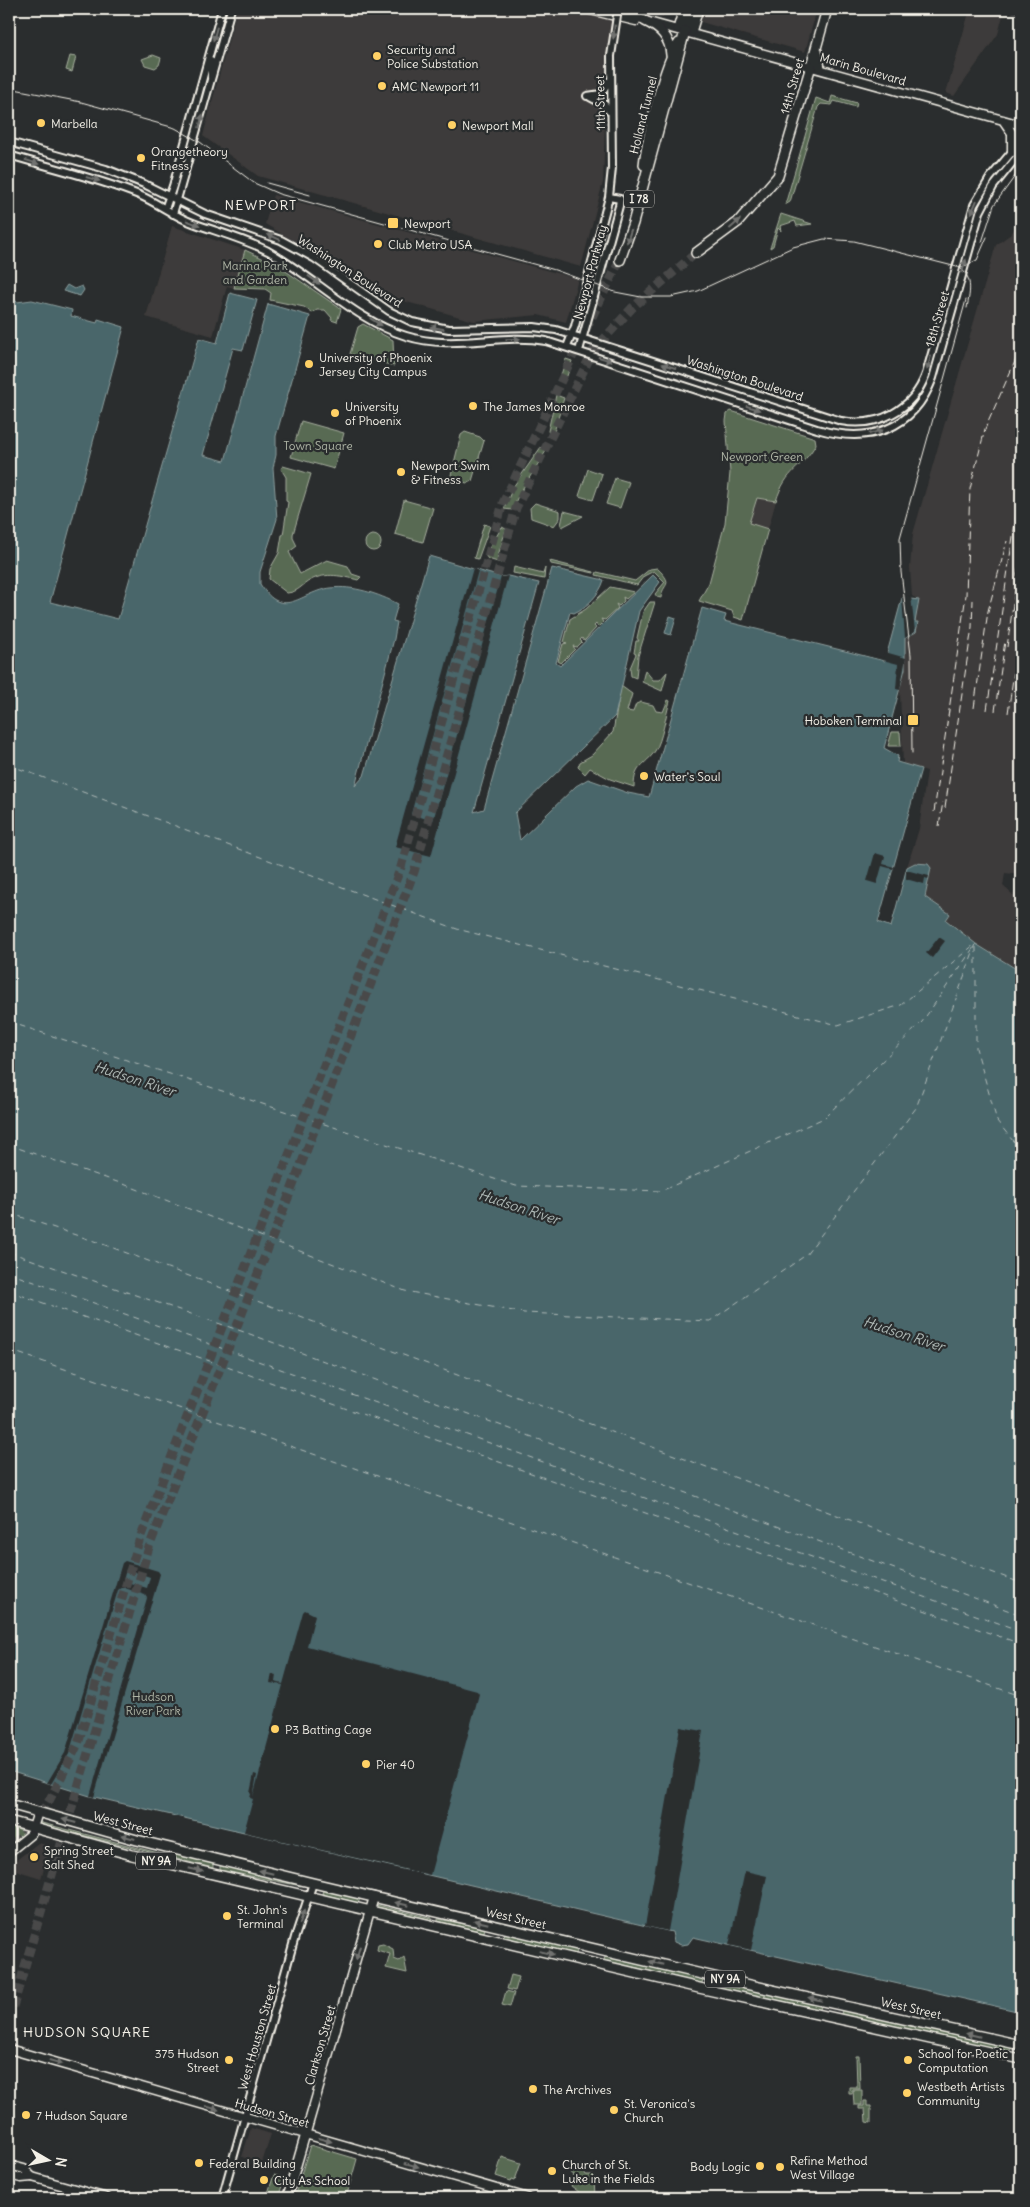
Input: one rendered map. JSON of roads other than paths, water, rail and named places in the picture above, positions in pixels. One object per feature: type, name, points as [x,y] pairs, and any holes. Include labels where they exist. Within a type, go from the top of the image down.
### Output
[{"type":"highway","points":[[684,9],[684,32]]},
{"type":"highway","name":"I 78","points":[[684,32],[691,9]]},
{"type":"highway","points":[[684,32],[698,9]]},
{"type":"highway","name":"14th Street","points":[[696,253],[724,234],[746,213],[776,179],[781,170],[815,67],[816,48],[827,9]]},
{"type":"highway","points":[[643,20],[659,28],[665,35],[669,44],[671,58]]},
{"type":"highway","name":"Holland Tunnel","points":[[638,202],[648,137],[671,58],[684,32]]},
{"type":"highway","name":"Holland Tunnel","points":[[620,260],[628,239],[684,32]]},
{"type":"highway","name":"West Street","points":[[9,1804],[155,1844],[313,1883],[719,1978],[1021,2045]]},
{"type":"highway","name":"NY 9A","points":[[9,1821],[113,1851],[703,1989],[1021,2059]]},
{"type":"main road","name":"Marin Boulevard","points":[[586,9],[637,21],[643,20]]},
{"type":"main road","name":"Marin Boulevard","points":[[611,9],[684,32],[1021,125]]},
{"type":"main road","points":[[1003,120],[1012,133],[1012,152]]},
{"type":"main road","points":[[9,1852],[30,1835],[38,1812]]},
{"type":"main road","name":"Clarkson Street","points":[[287,2198],[374,1897]]},
{"type":"main road","name":"Hudson Street","points":[[9,2049],[528,2198]]},
{"type":"main road","points":[[9,2165],[24,2169],[32,2177]]},
{"type":"main road","points":[[9,2175],[21,2178],[32,2177],[107,2198]]},
{"type":"street","points":[[165,209],[222,9]]},
{"type":"street","points":[[174,214],[231,9]]},
{"type":"street","name":"11th Street","points":[[608,197],[612,168],[610,74],[618,9]]},
{"type":"street","points":[[208,60],[211,61],[210,76],[212,78]]},
{"type":"street","points":[[610,74],[603,92],[587,96],[605,105],[610,115]]},
{"type":"street","name":"18th Street","points":[[828,432],[855,436],[880,432],[899,422],[915,408],[924,396],[933,378],[974,205],[986,184],[1021,141]]},
{"type":"street","name":"Washington Boulevard","points":[[9,142],[106,169],[205,214],[281,240],[314,258],[393,313],[418,324],[449,329],[539,327],[572,334],[832,418]]},
{"type":"street","name":"18th Street","points":[[832,418],[850,422],[874,421],[894,413],[910,400],[924,378],[982,205],[997,181],[1021,152]]},
{"type":"street","name":"Washington Boulevard","points":[[9,155],[102,182],[141,196],[174,214],[267,251],[291,264],[379,324],[400,334],[438,342],[486,342],[529,339],[567,347],[828,432]]},
{"type":"street","name":"Newport Parkway","points":[[567,347],[608,197],[620,199],[579,350]]},
{"type":"street","points":[[828,432],[832,418]]},
{"type":"street","name":"West Houston Street","points":[[222,2198],[313,1883]]},
{"type":"water","points":[[67,285],[74,289],[82,286],[84,290],[80,296],[63,291]]},
{"type":"water","name":"Hudson River","points":[[230,293],[257,300],[243,350],[233,348],[203,455],[225,461],[268,304],[310,316],[276,436],[276,455],[273,468],[277,519],[260,572],[260,584],[269,595],[277,601],[285,603],[320,590],[339,587],[365,591],[398,604],[393,621],[397,622],[394,639],[355,786],[364,776],[429,556],[501,577],[508,576],[539,583],[474,812],[484,809],[552,568],[604,580],[596,595],[588,604],[574,613],[570,612],[556,663],[560,666],[653,575],[660,582],[639,611],[615,716],[515,813],[520,840],[576,786],[588,779],[628,793],[649,797],[702,608],[726,615],[724,621],[885,661],[902,598],[919,600],[915,622],[918,622],[916,632],[905,638],[905,669],[884,748],[898,756],[897,762],[921,769],[878,922],[891,927],[907,867],[915,863],[928,864],[931,868],[925,897],[950,914],[946,920],[976,944],[1021,972],[1021,2012],[693,1937],[688,1944],[681,1945],[674,1942],[672,1932],[90,1796],[9,1771],[9,296],[17,302],[32,300],[72,310],[71,316],[97,323],[98,319],[124,327],[50,602],[118,619],[199,338],[217,343]]},
{"type":"water","points":[[670,616],[676,618],[671,635],[665,633]]},
{"type":"tunnel","points":[[1012,9],[1021,11]]},
{"type":"tunnel","points":[[9,2020],[149,1547],[294,1183],[414,872],[516,508],[593,351],[632,308],[696,253]]},
{"type":"tunnel","points":[[586,329],[620,260]]},
{"type":"tunnel","points":[[14,1844],[35,1822],[49,1801],[78,1744],[140,1538],[401,867],[503,503],[579,343]]},
{"type":"tram line","points":[[9,88],[81,102],[175,128],[200,142],[254,183],[279,194],[555,270],[615,292],[641,297],[671,297],[698,291],[793,247],[824,239],[854,241],[961,268],[977,260],[987,237]]},
{"type":"tram line","points":[[982,242],[994,205],[1021,168]]},
{"type":"tram line","points":[[267,183],[310,195]]},
{"type":"tram line","points":[[957,266],[966,274],[970,284],[967,308]]},
{"type":"tram line","points":[[912,753],[911,655],[901,572],[900,538],[966,300]]},
{"type":"railway","points":[[934,812],[966,595],[970,489],[985,429],[1021,348]]},
{"type":"railway","points":[[987,710],[1021,483]]},
{"type":"railway","points":[[974,708],[988,611],[1007,541]]},
{"type":"railway","points":[[1007,647],[1021,548]]},
{"type":"railway","points":[[1008,713],[1017,651],[1020,599]]},
{"type":"railway","points":[[945,808],[972,627],[973,600]]},
{"type":"railway","points":[[995,711],[1005,641]]},
{"type":"railway","points":[[1018,714],[1021,687]]},
{"type":"railway","points":[[939,826],[943,802]]},
{"type":"place","name":"Security and Police Substation","points":[[377,56]]},
{"type":"place","name":"AMC Newport 11","points":[[382,86]]},
{"type":"place","name":"Marbella","points":[[41,123]]},
{"type":"place","name":"Newport Mall","points":[[452,125]]},
{"type":"place","name":"Orangetheory Fitness","points":[[141,158]]},
{"type":"place","name":"Newport","points":[[393,223]]},
{"type":"place","name":"Club Metro USA","points":[[378,244]]},
{"type":"place","name":"University of Phoenix Jersey City Campus","points":[[309,364]]},
{"type":"place","name":"The James Monroe","points":[[473,406]]},
{"type":"place","name":"University of Phoenix","points":[[335,413]]},
{"type":"place","name":"Newport Swim & Fitness","points":[[401,472]]},
{"type":"place","name":"Hoboken Terminal","points":[[913,720]]},
{"type":"place","name":"Water's Soul","points":[[644,776]]},
{"type":"place","name":"P3 Batting Cage","points":[[275,1729]]},
{"type":"place","name":"Pier 40","points":[[366,1764]]},
{"type":"place","name":"Spring Street Salt Shed","points":[[34,1857]]},
{"type":"place","name":"St. John's Terminal","points":[[227,1916]]},
{"type":"place","name":"375 Hudson Street","points":[[229,2060]]},
{"type":"place","name":"School for Poetic Computation","points":[[908,2060]]},
{"type":"place","name":"The Archives","points":[[533,2089]]},
{"type":"place","name":"Westbeth Artists Community","points":[[907,2093]]},
{"type":"place","name":"St. Veronica's Church","points":[[614,2110]]},
{"type":"place","name":"7 Hudson Square","points":[[26,2115]]},
{"type":"place","name":"Federal Building","points":[[199,2163]]},
{"type":"place","name":"Body Logic","points":[[760,2166]]},
{"type":"place","name":"Refine Method West Village","points":[[780,2167]]},
{"type":"place","name":"Church of St. Luke in the Fields","points":[[552,2171]]},
{"type":"place","name":"City As School","points":[[264,2180]]},
{"type":"district","name":"NEWPORT","points":[[261,205]]},
{"type":"district","name":"HUDSON SQUARE","points":[[87,2032]]},
{"type":"park label","name":"Marina Park and Garden","points":[[255,272]]},
{"type":"park label","name":"Town Square","points":[[318,445]]},
{"type":"park label","name":"Newport Green","points":[[762,456]]},
{"type":"park label","name":"Hudson River Park","points":[[153,1703]]}]
